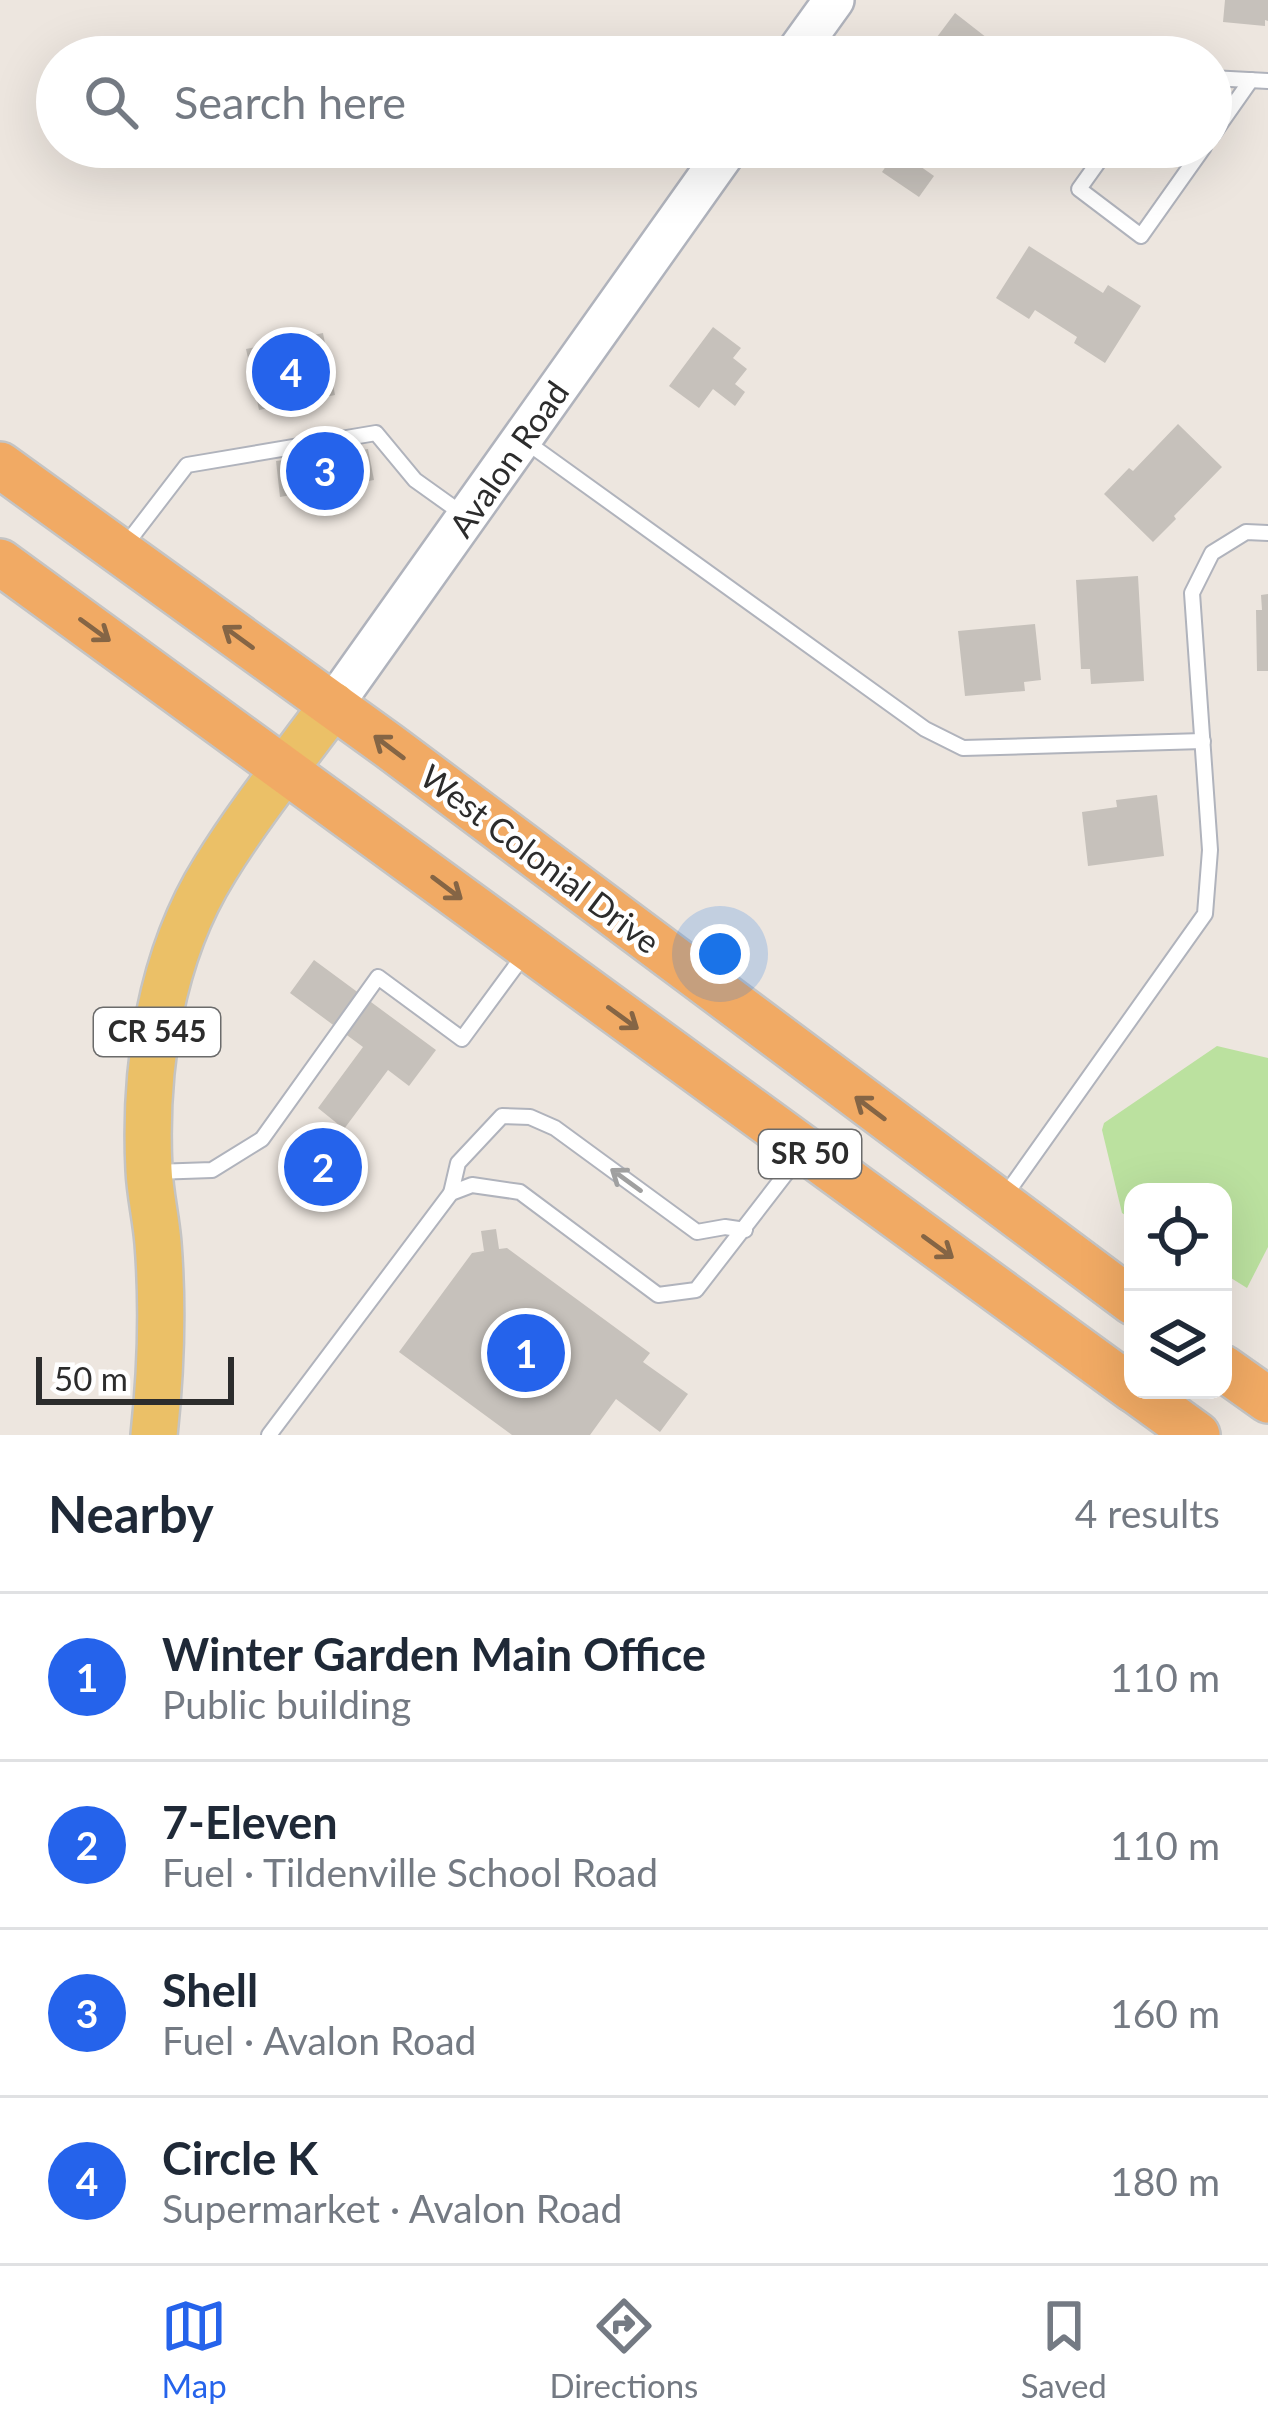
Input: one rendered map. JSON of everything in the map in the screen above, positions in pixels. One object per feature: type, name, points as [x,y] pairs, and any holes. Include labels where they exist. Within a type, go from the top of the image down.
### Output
[{"type":"highway","name":"West Colonial Drive","points":[[0,465],[333,705],[1124,1295]]},
{"type":"highway","name":"SR 50","points":[[0,562],[1124,1382]]},
{"type":"highway","points":[[1232,1374],[1268,1400]]},
{"type":"highway","name":"SR 50","points":[[1148,1399],[1197,1435]]},
{"type":"main road","points":[[809,36],[834,0]]},
{"type":"main road","name":"Avalon Road","points":[[286,768],[714,168]]},
{"type":"main road","name":"CR 545","points":[[154,1435],[162,1329],[149,1172],[149,1105],[162,1002],[177,951],[213,872],[286,768]]},
{"type":"lane","points":[[1232,79],[1268,81]]},
{"type":"lane","points":[[1232,107],[1251,80]]},
{"type":"lane","points":[[1094,168],[1079,189],[1141,236],[1189,168]]},
{"type":"lane","points":[[120,552],[187,465],[376,434],[415,480],[468,518]]},
{"type":"lane","points":[[521,439],[925,729],[963,748],[1203,741]]},
{"type":"lane","points":[[999,1204],[1205,914],[1210,850],[1192,593],[1212,553],[1246,532],[1268,533]]},
{"type":"lane","points":[[149,1172],[212,1170],[262,1139],[378,976],[462,1039],[528,949]]},
{"type":"lane","points":[[269,1435],[451,1193],[458,1162],[502,1115],[530,1117],[555,1128],[697,1232],[725,1227],[745,1230]]},
{"type":"lane","points":[[451,1193],[472,1185],[520,1192],[658,1295],[696,1290],[805,1150]]},
{"type":"green space","points":[[1217,1046],[1268,1058],[1268,1247],[1247,1288],[1232,1279],[1232,1183],[1124,1183],[1124,1214],[1104,1123]]},
{"type":"building","points":[[1225,0],[1268,0],[1268,21],[1265,26],[1223,22]]},
{"type":"building","points":[[955,13],[984,36],[938,36]]},
{"type":"building","points":[[885,168],[923,168],[934,176],[919,197],[882,172]]},
{"type":"building","points":[[1029,246],[1103,293],[1108,285],[1141,306],[1105,363],[1074,343],[1077,337],[1035,310],[1029,319],[996,298]]},
{"type":"building","points":[[713,327],[741,348],[733,358],[747,369],[735,384],[745,392],[735,406],[713,389],[699,408],[669,386]]},
{"type":"building","points":[[323,333],[335,395],[259,410],[246,349]]},
{"type":"building","points":[[1178,424],[1222,467],[1153,542],[1104,494]]},
{"type":"building","points":[[368,449],[374,480],[280,497],[276,461]]},
{"type":"building","points":[[1138,576],[1144,681],[1091,684],[1090,669],[1081,669],[1076,580]]},
{"type":"building","points":[[1268,594],[1268,671],[1257,671],[1256,610],[1262,610],[1261,595]]},
{"type":"building","points":[[1035,624],[1041,680],[1024,682],[1025,691],[965,696],[958,631]]},
{"type":"building","points":[[1157,795],[1164,856],[1088,866],[1082,812],[1117,807],[1116,800]]},
{"type":"building","points":[[314,960],[436,1050],[409,1086],[388,1070],[344,1129],[318,1108],[363,1047],[290,993]]},
{"type":"building","points":[[314,1124],[367,1160],[333,1211],[280,1175]]},
{"type":"building","points":[[496,1229],[499,1249],[507,1248],[650,1353],[643,1362],[688,1394],[660,1432],[616,1399],[590,1435],[512,1435],[399,1352],[472,1253],[484,1251],[481,1231]]},
{"type":"place","name":"Circle K","points":[[291,372]]},
{"type":"place","name":"Shell","points":[[325,471]]},
{"type":"place","name":"7-Eleven","points":[[323,1167]]},
{"type":"place","name":"Winter Garden Main Office","points":[[526,1353]]}]
